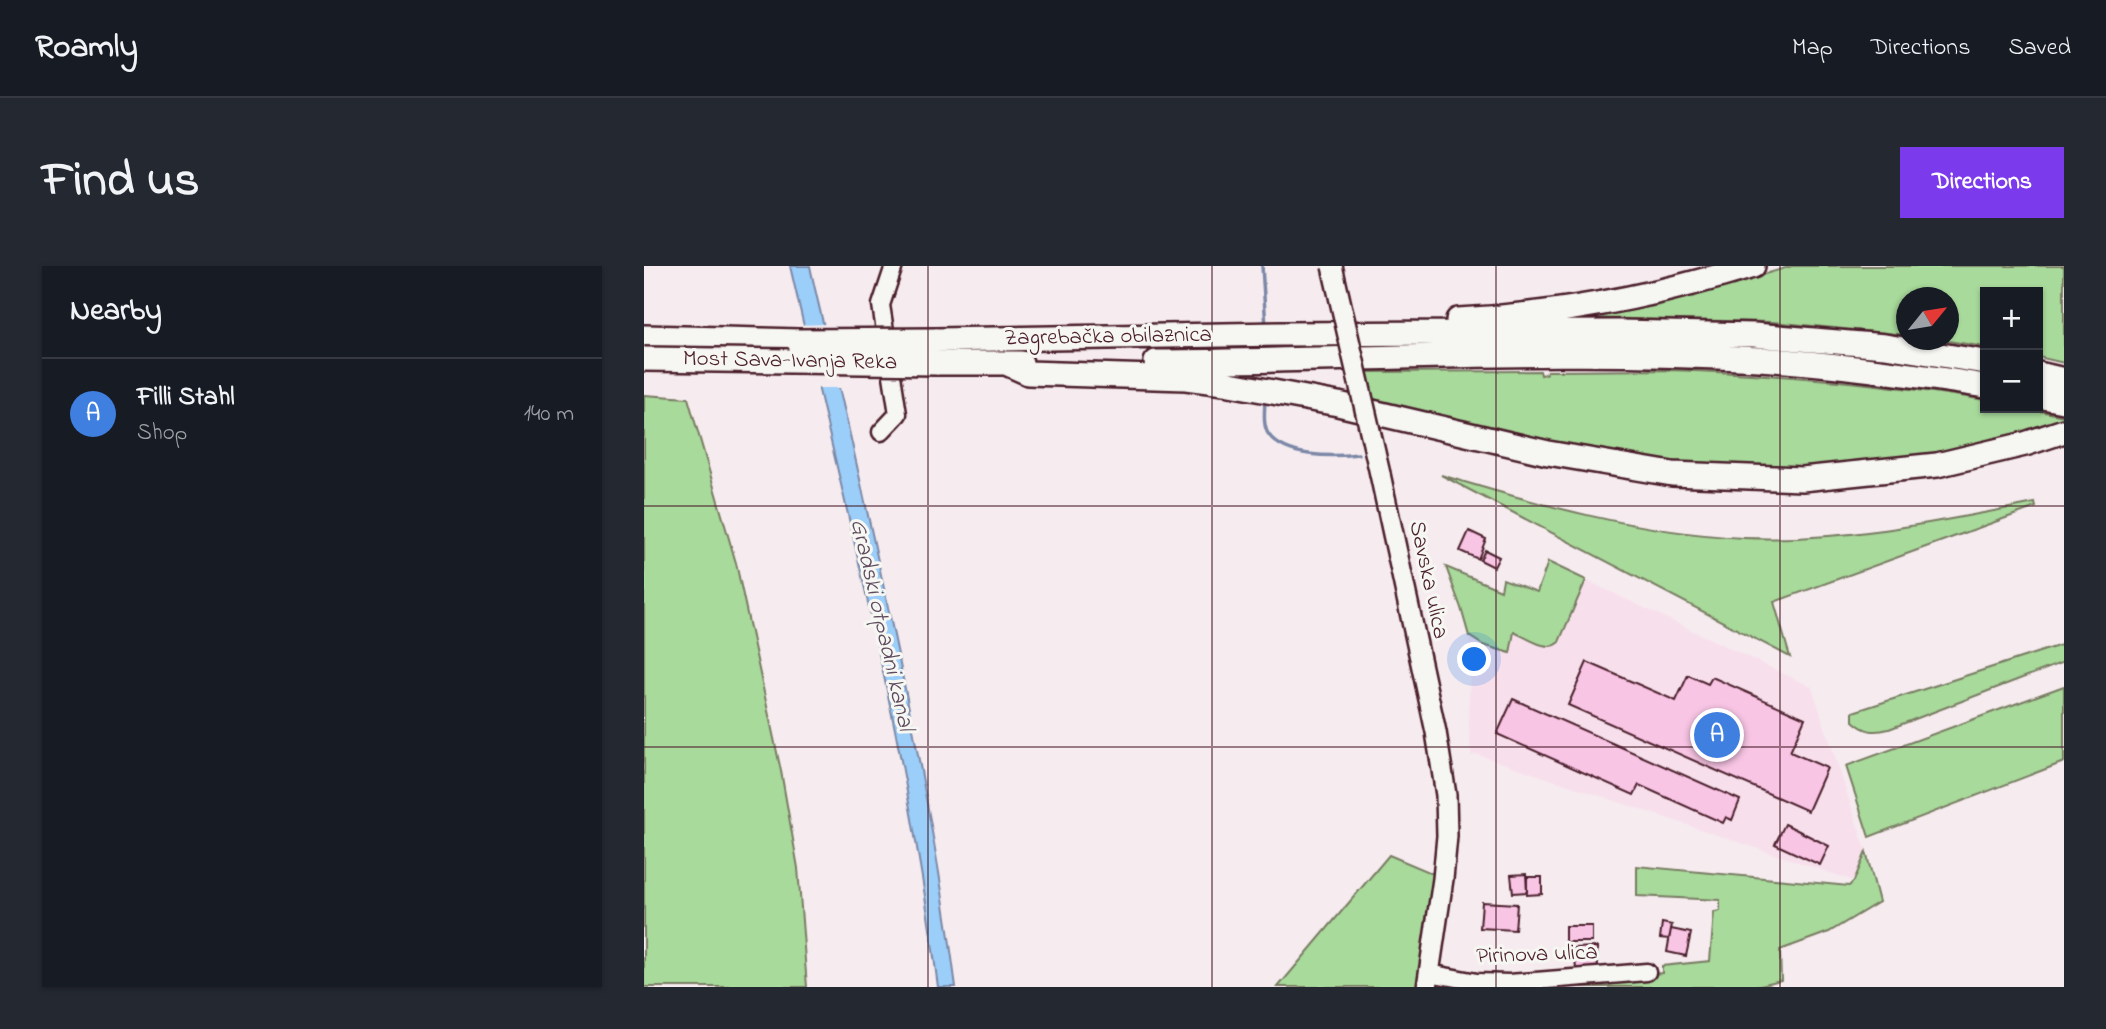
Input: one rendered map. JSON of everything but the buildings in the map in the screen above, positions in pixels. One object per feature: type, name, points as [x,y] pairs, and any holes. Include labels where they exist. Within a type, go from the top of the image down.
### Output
[{"type":"highway","points":[[1306,330],[1544,313],[1673,290],[1753,266]]},
{"type":"highway","points":[[1306,330],[1754,335],[1885,346],[1980,361]]},
{"type":"highway","name":"Zagrebačka obilaznica","points":[[935,340],[1282,334],[1306,330]]},
{"type":"highway","name":"Most Sava-Ivanja Reka","points":[[644,337],[798,341],[935,340]]},
{"type":"highway","points":[[1224,372],[1307,360],[1520,355],[1746,359],[1884,370],[1980,385]]},
{"type":"highway","name":"Most Sava-Ivanja Reka","points":[[644,359],[936,363]]},
{"type":"highway","name":"Zagrebačka obilaznica","points":[[936,363],[1006,363],[1028,373],[1146,376],[1224,372]]},
{"type":"highway","points":[[1224,372],[1308,398],[1548,453],[1672,474],[1802,479],[1937,465],[2025,444],[2064,431]]},
{"type":"highway","points":[[2043,375],[2064,380]]},
{"type":"highway","points":[[2043,397],[2064,401]]},
{"type":"main road","name":"Savska ulica","points":[[1332,266],[1436,732],[1446,795],[1447,836],[1443,879],[1428,980]]},
{"type":"street","points":[[881,432],[898,414],[881,305],[894,266]]},
{"type":"street","name":"Pirinova ulica","points":[[1428,980],[1509,983],[1647,972]]},
{"type":"shaded area","points":[[1586,580],[1812,687],[1865,847],[1868,849],[1854,881],[1478,755],[1471,756],[1468,714],[1471,656],[1469,636],[1483,645],[1510,653],[1513,632],[1549,647],[1555,645],[1560,642]]},
{"type":"green space","points":[[1792,266],[2064,266],[2064,363],[2043,358],[2043,287],[1980,287],[1980,346],[1959,343],[1959,287],[1896,287],[1896,334],[1772,322],[1586,318],[1660,305]]},
{"type":"green space","points":[[1671,370],[1868,384],[1980,399],[1980,413],[2043,412],[2064,416],[2064,419],[1925,457],[1810,469],[1690,467],[1579,450],[1374,401],[1367,372],[1540,371],[1541,375],[1547,371]]},
{"type":"green space","points":[[644,395],[688,398],[736,563],[781,771],[798,868],[807,987],[644,987]]},
{"type":"green space","points":[[1441,475],[1553,507],[1628,524],[1744,538],[1854,534],[2035,503],[2036,507],[1774,602],[1790,657]]},
{"type":"green space","points":[[1548,562],[1586,580],[1559,642],[1543,645],[1514,632],[1510,653],[1483,645],[1469,636],[1446,567],[1501,590],[1503,579],[1537,592]]},
{"type":"green space","points":[[2064,644],[2064,662],[1889,729],[1870,731],[1853,721],[1853,712]]},
{"type":"green space","points":[[2064,686],[2064,762],[1869,837],[1846,766]]},
{"type":"green space","points":[[1866,852],[1879,902],[1829,932],[1780,950],[1781,980],[1752,987],[1519,987],[1662,973],[1662,966],[1710,961],[1714,912],[1720,911],[1720,900],[1637,896],[1637,866],[1849,886],[1854,881]]},
{"type":"green space","points":[[1389,855],[1439,876],[1420,987],[1278,987]]},
{"type":"water","name":"Gradski otpadni kanal","points":[[790,266],[810,266],[843,406],[908,705],[956,987],[938,987],[910,805],[892,715]]},
{"type":"pier","points":[[827,324],[842,388],[814,388],[800,325]]},
{"type":"waterway","points":[[1262,266],[1266,327]]},
{"type":"waterway","points":[[1265,397],[1265,427],[1277,443],[1310,454],[1358,454]]},
{"type":"place","name":"Filli Stahl","points":[[1717,735]]}]
